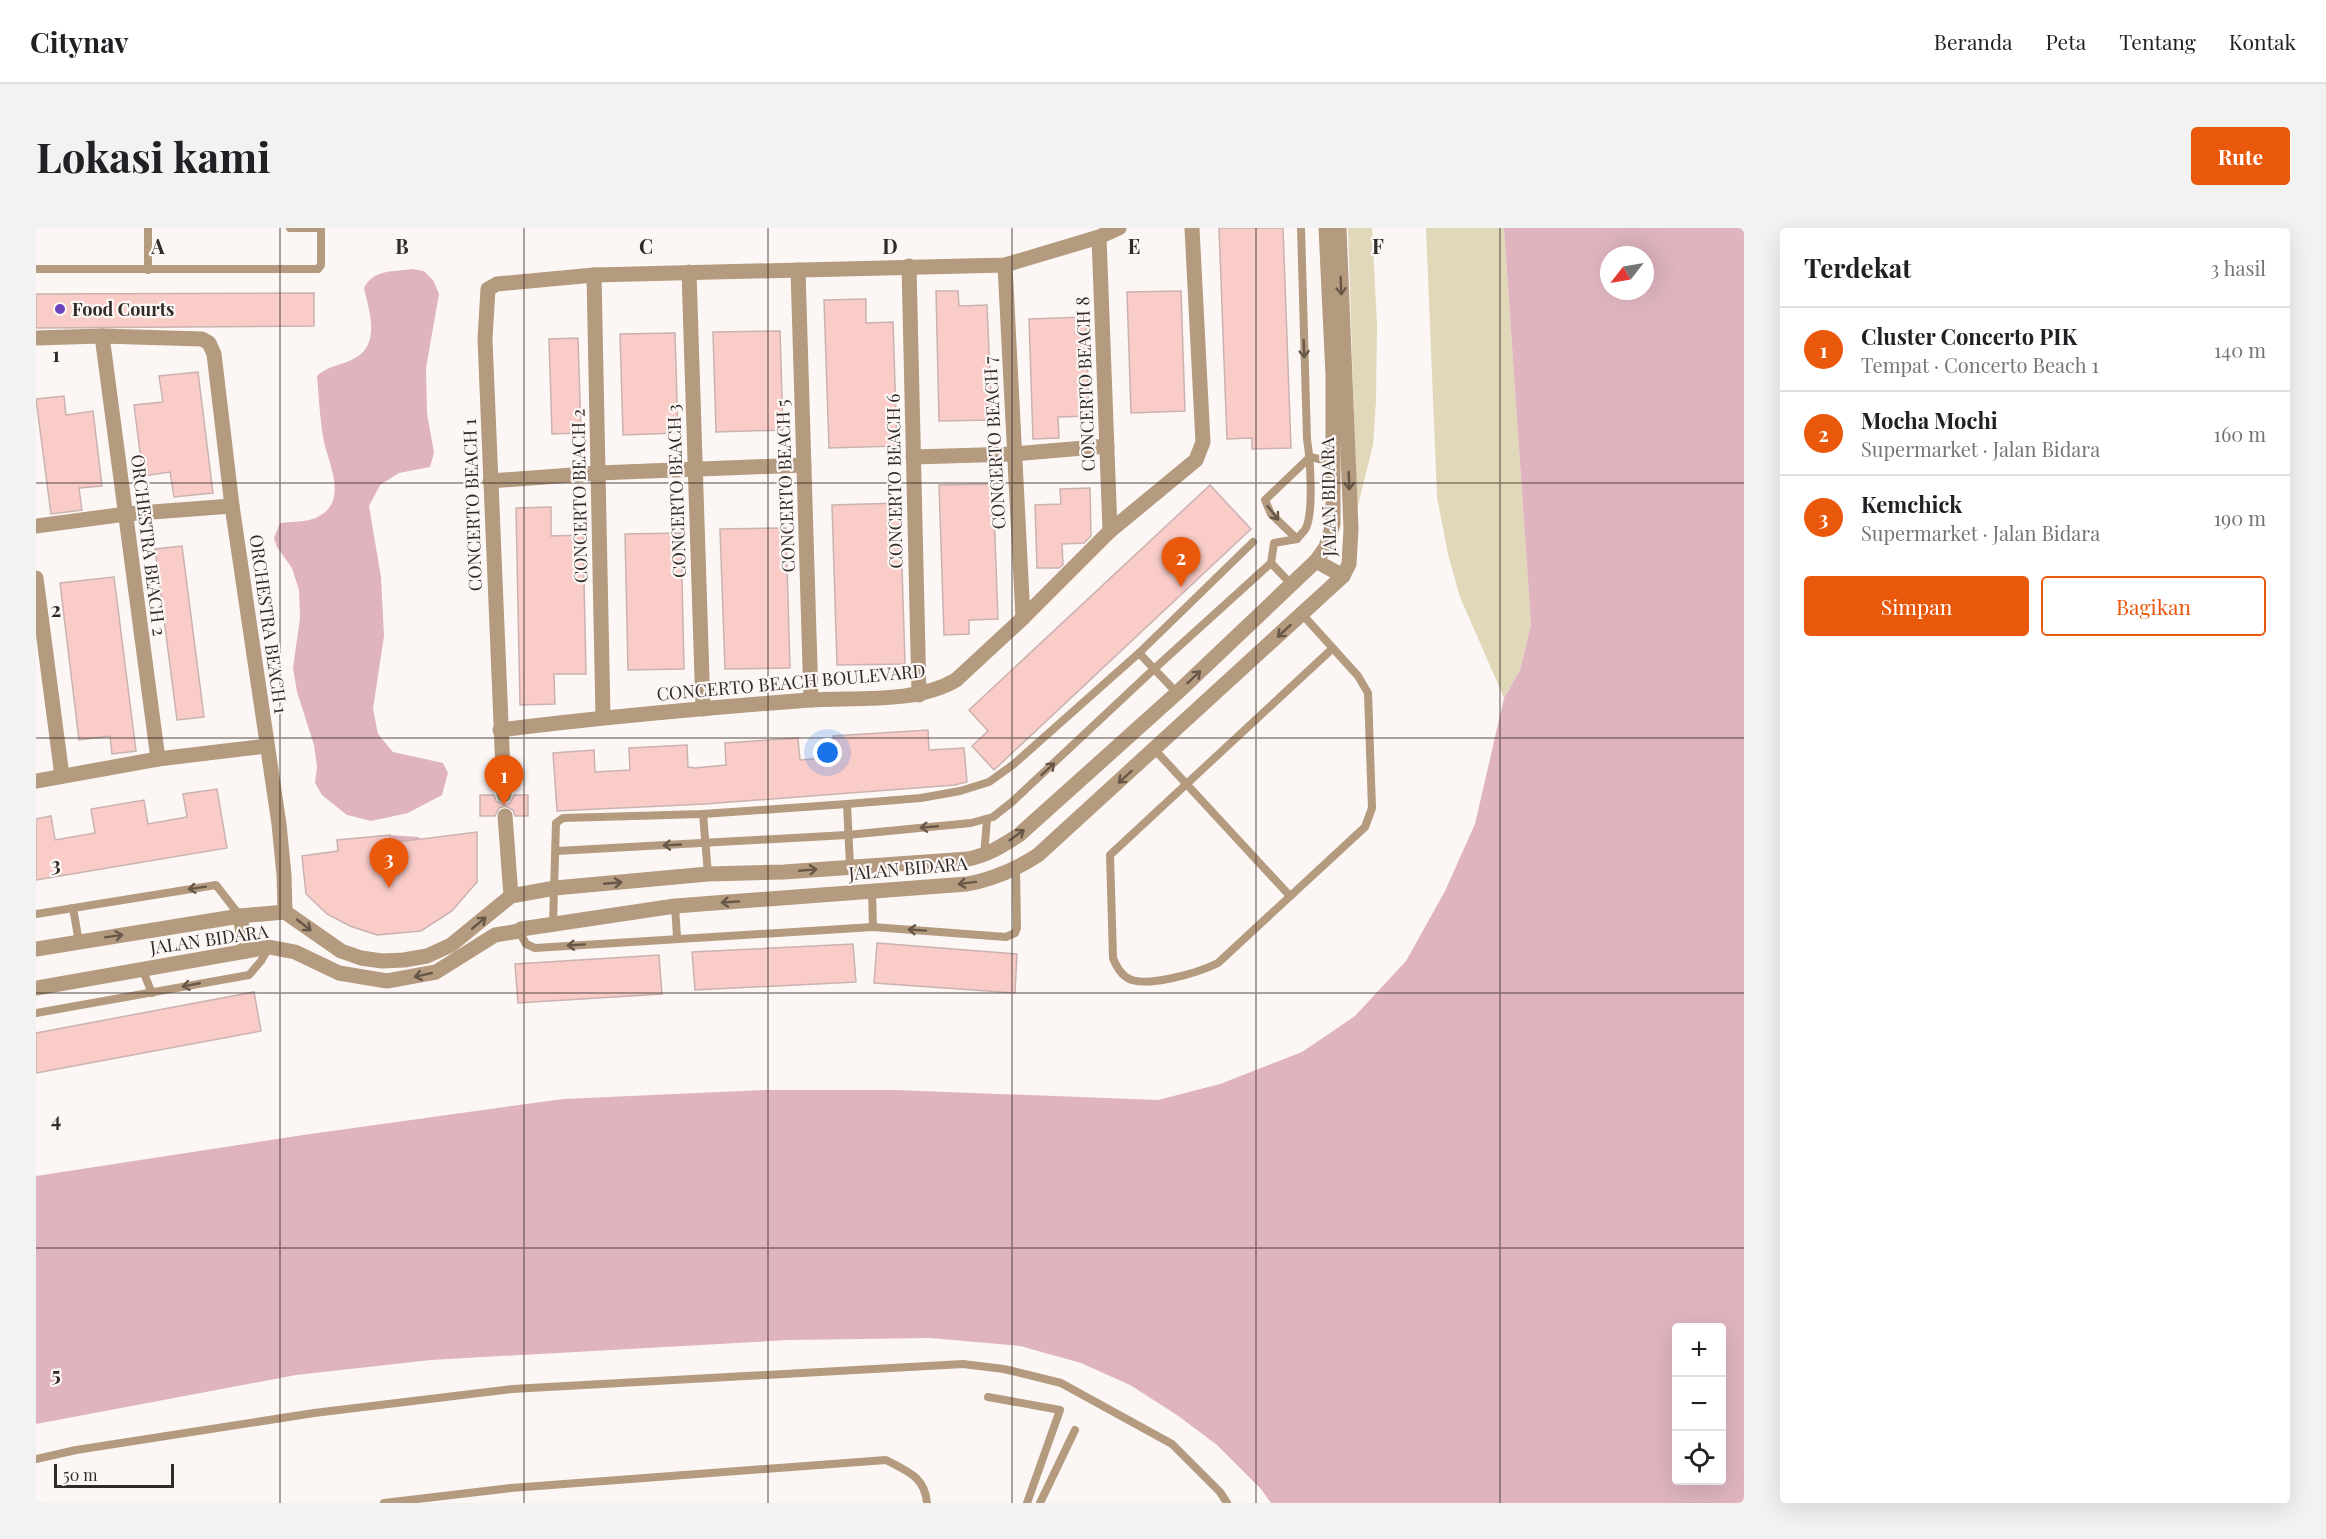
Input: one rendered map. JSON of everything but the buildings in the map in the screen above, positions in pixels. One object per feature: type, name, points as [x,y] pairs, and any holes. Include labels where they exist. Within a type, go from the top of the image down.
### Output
[{"type":"street","points":[[594,275],[1005,265],[1099,237],[1119,228]]},
{"type":"street","name":"CONCERTO BEACH BOULEVARD","points":[[500,730],[603,717],[811,700],[919,694],[945,687],[956,680],[1023,618],[1110,531],[1196,460],[1203,442],[1192,228]]},
{"type":"street","name":"JALAN BIDARA","points":[[36,949],[240,916],[285,912],[341,951],[382,962],[404,960],[427,956],[451,945],[511,896],[555,888],[708,874],[784,872],[984,856],[1019,835],[1292,585],[1317,561],[1326,548],[1333,524],[1333,375],[1326,228]]},
{"type":"street","name":"JALAN BIDARA","points":[[36,988],[269,947],[295,952],[339,973],[387,981],[436,972],[454,963],[495,935],[553,923],[675,906],[967,884],[991,879],[1016,869],[1038,855],[1343,576],[1349,564],[1351,529],[1339,228]]},
{"type":"street","name":"CONCERTO BEACH 8","points":[[1099,237],[1110,531]]},
{"type":"street","name":"CONCERTO BEACH 7","points":[[1005,265],[1023,618]]},
{"type":"street","name":"CONCERTO BEACH 6","points":[[909,266],[919,694]]},
{"type":"street","name":"CONCERTO BEACH 5","points":[[798,270],[811,700]]},
{"type":"street","name":"CONCERTO BEACH 3","points":[[689,272],[703,709]]},
{"type":"street","name":"CONCERTO BEACH 1","points":[[504,795],[485,339],[488,289],[497,284],[594,275]]},
{"type":"street","name":"CONCERTO BEACH 2","points":[[594,275],[603,717]]},
{"type":"street","points":[[36,338],[102,336]]},
{"type":"street","name":"ORCHESTRA BEACH 1","points":[[102,336],[202,339],[209,343],[214,354],[232,506],[279,824],[285,912]]},
{"type":"street","name":"ORCHESTRA BEACH 2","points":[[102,336],[158,759]]},
{"type":"street","points":[[913,457],[1014,454],[1107,446]]},
{"type":"street","points":[[490,482],[598,473],[804,465]]},
{"type":"street","points":[[36,526],[126,514],[232,506]]},
{"type":"street","points":[[1317,561],[1343,576]]},
{"type":"street","points":[[36,578],[62,776]]},
{"type":"street","points":[[36,781],[158,759],[267,746]]},
{"type":"street","points":[[505,816],[511,896]]},
{"type":"street","points":[[984,856],[991,879]]},
{"type":"street","points":[[784,872],[785,897]]},
{"type":"street","points":[[240,916],[246,951]]},
{"type":"lane","points":[[148,228],[148,270]]},
{"type":"lane","points":[[36,269],[318,269],[321,266],[321,228],[290,228]]},
{"type":"lane","points":[[557,851],[848,835],[971,823],[993,817],[1012,802],[1271,563],[1274,543],[1297,539],[1305,529],[1309,518],[1310,457],[1307,439],[1301,228]]},
{"type":"lane","points":[[1310,457],[1333,462]]},
{"type":"lane","points":[[1297,539],[1271,514],[1265,500],[1310,457]]},
{"type":"lane","points":[[553,923],[557,851],[556,823],[563,818],[703,814],[921,798],[960,791],[989,782],[1014,764],[1139,652],[1253,542]]},
{"type":"lane","points":[[1271,563],[1292,585]]},
{"type":"lane","points":[[1302,614],[1333,648],[1358,676],[1368,693],[1372,808],[1365,827],[1218,963],[1199,972],[1143,982],[1128,979],[1118,970],[1113,958],[1110,855],[1333,648]]},
{"type":"lane","points":[[1139,652],[1176,693]]},
{"type":"lane","points":[[1155,750],[1290,896]]},
{"type":"lane","points":[[847,804],[850,866]]},
{"type":"lane","points":[[703,814],[708,874]]},
{"type":"lane","points":[[984,856],[987,819]]},
{"type":"lane","points":[[519,931],[526,944],[535,948],[677,937],[873,927],[1006,937],[1012,935],[1017,928],[1016,869]]},
{"type":"lane","points":[[36,914],[216,885],[240,916]]},
{"type":"lane","points":[[872,891],[873,927]]},
{"type":"lane","points":[[675,906],[677,937]]},
{"type":"lane","points":[[73,908],[80,942]]},
{"type":"lane","points":[[36,1013],[249,975],[269,947]]},
{"type":"lane","points":[[142,969],[152,993]]},
{"type":"lane","points":[[36,1459],[76,1450],[314,1413],[512,1389],[963,1364],[1004,1369],[1061,1383],[1172,1444],[1220,1492],[1227,1503]]},
{"type":"lane","points":[[988,1397],[1060,1410],[1027,1503]]},
{"type":"lane","points":[[1040,1503],[1075,1430]]},
{"type":"lane","points":[[384,1503],[511,1488],[886,1460],[916,1476],[926,1495],[927,1503]]},
{"type":"shaded area","points":[[1348,228],[1372,228],[1377,324],[1373,445],[1357,509]]},
{"type":"shaded area","points":[[1426,228],[1504,228],[1531,625],[1520,670],[1504,698],[1460,597],[1448,554],[1437,497]]},
{"type":"shaded area","points":[[1504,228],[1744,228],[1744,1503],[1271,1503],[1261,1489],[1217,1445],[1177,1415],[1130,1385],[1081,1363],[1020,1346],[930,1338],[789,1340],[431,1360],[296,1375],[36,1424],[36,1176],[303,1135],[563,1099],[766,1090],[895,1090],[1158,1100],[1220,1084],[1302,1052],[1355,1016],[1406,961],[1445,891],[1475,824],[1504,698],[1520,670],[1531,625]]},
{"type":"shaded area","points":[[412,269],[424,271],[433,280],[439,294],[426,368],[427,413],[434,453],[430,467],[399,473],[380,485],[369,506],[381,577],[384,636],[373,709],[378,734],[393,752],[443,763],[448,773],[442,795],[408,813],[371,821],[347,815],[322,795],[315,783],[317,767],[314,745],[297,692],[293,668],[300,618],[299,590],[292,568],[277,547],[274,538],[280,523],[317,518],[329,508],[333,500],[334,481],[324,442],[317,376],[355,358],[368,344],[371,326],[364,288],[368,282],[385,272]]},
{"type":"shaded area","points":[[390,835],[419,837],[422,864],[391,868]]},
{"type":"place","name":"Food Courts","points":[[60,309]]},
{"type":"place","name":"Mocha Mochi","points":[[1181,587]]},
{"type":"place","name":"Cluster Concerto PIK","points":[[504,805]]},
{"type":"place","name":"Kemchick","points":[[389,888]]}]
